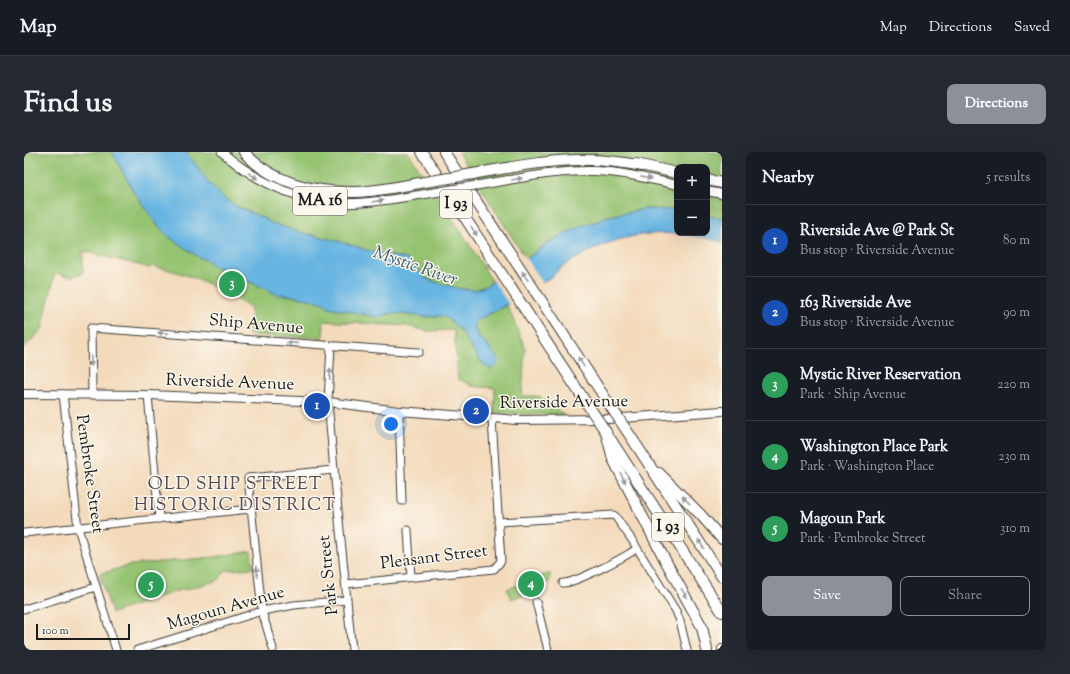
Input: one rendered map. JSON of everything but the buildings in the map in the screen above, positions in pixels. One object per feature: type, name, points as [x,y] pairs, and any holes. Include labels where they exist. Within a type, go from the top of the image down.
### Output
[{"type":"highway","points":[[244,152],[257,164],[278,178],[302,186],[323,190],[361,191],[552,161],[615,161],[674,173]]},
{"type":"highway","name":"I 93","points":[[422,152],[722,612]]},
{"type":"highway","name":"I 93","points":[[444,152],[722,577]]},
{"type":"highway","points":[[592,152],[643,166]]},
{"type":"highway","points":[[710,175],[722,176]]},
{"type":"highway","points":[[710,181],[722,183]]},
{"type":"highway","points":[[610,442],[613,459],[664,558],[700,623],[707,650]]},
{"type":"highway","points":[[646,461],[696,510],[722,539]]},
{"type":"main road","name":"MA 16","points":[[222,152],[240,167],[261,181],[284,191],[319,201],[346,204],[431,193],[546,174],[580,171],[614,173],[674,184]]},
{"type":"main road","points":[[710,192],[722,194]]},
{"type":"main road","name":"Riverside Avenue","points":[[24,394],[148,395],[328,402],[400,411],[492,419],[526,420],[608,419],[722,411]]},
{"type":"street","name":"Ship Avenue","points":[[92,394],[91,328],[419,352]]},
{"type":"street","name":"Park Street","points":[[331,346],[328,402],[352,650]]},
{"type":"street","name":"Pembroke Street","points":[[63,394],[78,528],[116,650]]},
{"type":"street","points":[[148,395],[159,519]]},
{"type":"street","points":[[400,411],[402,501]]},
{"type":"street","name":"Pleasant Street","points":[[346,584],[494,569],[501,561],[492,419]]},
{"type":"street","points":[[273,649],[262,611],[250,509],[248,478],[334,470]]},
{"type":"street","points":[[24,533],[250,509]]},
{"type":"street","points":[[498,522],[613,515],[617,518],[637,548],[676,611],[687,650]]},
{"type":"street","points":[[408,530],[411,577]]},
{"type":"street","points":[[563,583],[567,583],[586,575],[627,556],[637,548]]},
{"type":"street","points":[[24,609],[96,586]]},
{"type":"street","name":"Magoun Avenue","points":[[137,650],[262,611],[294,605],[347,600]]},
{"type":"street","points":[[536,602],[548,650]]},
{"type":"green space","points":[[24,152],[112,152],[133,191],[159,227],[169,237],[200,257],[206,259],[212,265],[276,294],[322,301],[329,307],[366,314],[385,315],[395,313],[425,317],[442,316],[447,318],[460,330],[482,363],[499,361],[488,346],[483,342],[475,329],[474,324],[478,319],[507,305],[525,347],[522,396],[539,396],[564,415],[494,413],[495,388],[470,386],[470,384],[458,379],[454,330],[427,331],[407,326],[324,321],[323,338],[249,335],[251,308],[216,287],[165,269],[152,266],[150,268],[83,251],[83,273],[71,277],[55,273],[42,329],[24,348]]},
{"type":"green space","points":[[186,152],[408,152],[492,281],[486,286],[475,290],[442,285],[424,277],[412,264],[400,257],[373,252],[271,223],[226,200],[204,178]]},
{"type":"green space","points":[[458,152],[715,152],[722,155],[722,218],[710,216],[710,164],[674,164],[674,210],[645,209],[605,217],[599,221],[586,224],[564,234],[546,244],[526,259]]},
{"type":"green space","points":[[251,551],[253,568],[227,570],[223,573],[219,580],[184,590],[183,589],[112,613],[99,574],[131,565],[214,557]]},
{"type":"green space","points":[[550,573],[550,581],[534,588],[532,592],[511,599],[507,589]]},
{"type":"water","points":[[112,152],[186,152],[209,183],[226,200],[238,207],[271,223],[303,233],[338,241],[373,252],[407,259],[424,277],[431,281],[461,289],[475,290],[486,286],[546,244],[564,234],[586,224],[599,221],[605,217],[645,209],[674,210],[674,234],[649,234],[631,237],[613,241],[596,248],[572,261],[554,275],[517,299],[476,321],[476,332],[500,361],[491,370],[482,363],[460,330],[447,318],[442,316],[425,317],[395,313],[376,317],[329,307],[322,302],[283,294],[279,296],[269,290],[212,265],[206,259],[200,258],[169,237],[159,227],[133,191]]},
{"type":"water","points":[[710,216],[722,218],[722,242],[691,236],[710,236]]},
{"type":"pier","points":[[525,257],[543,284],[510,306],[492,279]]},
{"type":"place","name":"Mystic River Reservation","points":[[232,284]]},
{"type":"place","name":"Riverside Ave @ Park St","points":[[317,406]]},
{"type":"place","name":"163 Riverside Ave","points":[[476,411]]},
{"type":"place","name":"Washington Place Park","points":[[531,584]]},
{"type":"place","name":"Magoun Park","points":[[151,585]]},
{"type":"district","name":"OLD SHIP STREET HISTORIC DISTRICT","points":[[235,495]]},
{"type":"water label","name":"Mystic River","points":[[415,267]]}]
